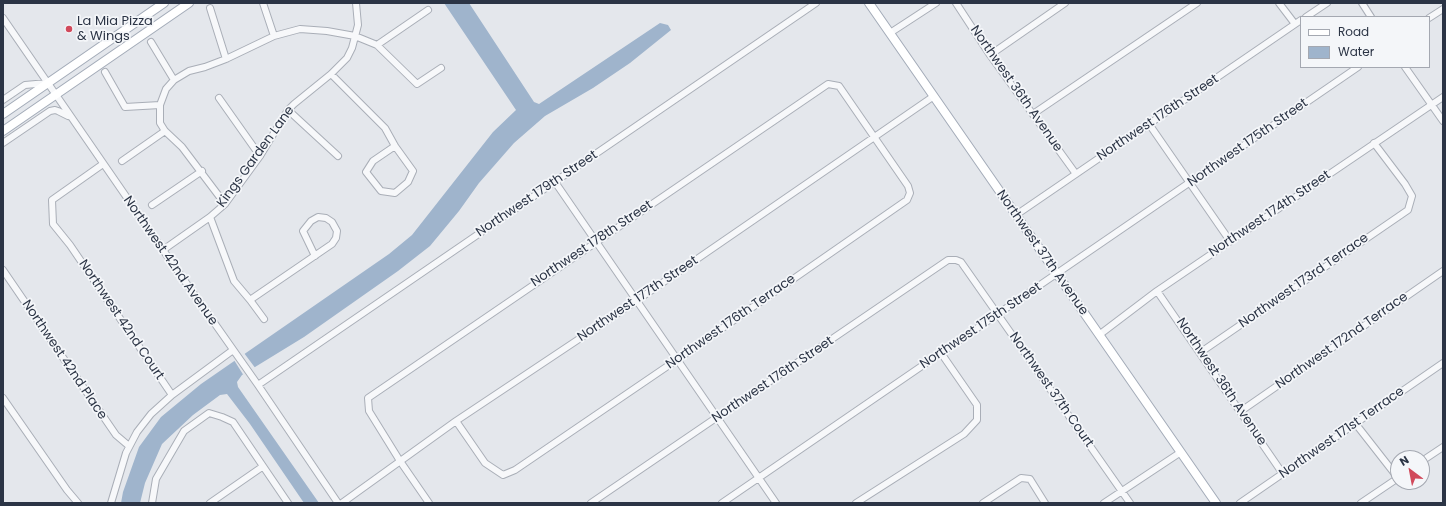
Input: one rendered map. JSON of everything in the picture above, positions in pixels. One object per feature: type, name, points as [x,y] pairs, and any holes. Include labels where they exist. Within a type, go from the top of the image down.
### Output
[{"type":"main road","points":[[3,114],[164,3]]},
{"type":"main road","points":[[3,131],[189,3]]},
{"type":"main road","name":"Northwest 37th Avenue","points":[[869,3],[1216,503]]},
{"type":"street","points":[[263,3],[274,36]]},
{"type":"street","name":"Kings Garden Lane","points":[[163,250],[210,217],[225,204],[260,156],[288,110],[331,74],[347,58],[352,48],[358,25],[356,3]]},
{"type":"street","name":"Northwest 179th Street","points":[[258,385],[816,3]]},
{"type":"street","points":[[890,33],[936,3]]},
{"type":"street","name":"Northwest 36th Avenue","points":[[956,3],[990,55],[1076,174]]},
{"type":"street","points":[[990,55],[1065,3]]},
{"type":"street","points":[[1033,114],[1197,3]]},
{"type":"street","points":[[1279,3],[1295,24]]},
{"type":"street","points":[[1307,16],[1326,3]]},
{"type":"street","points":[[1362,3],[1370,16]]},
{"type":"street","points":[[210,8],[226,59]]},
{"type":"street","points":[[1430,17],[1443,8]]},
{"type":"street","points":[[377,45],[428,10]]},
{"type":"street","name":"Northwest 42nd Avenue","points":[[3,18],[47,84],[258,385],[338,503]]},
{"type":"street","name":"Northwest 176th Street","points":[[1016,215],[1300,21]]},
{"type":"street","points":[[225,204],[202,171],[182,147],[165,131],[160,123],[160,105],[166,89],[174,80],[189,70],[205,67],[226,59],[274,36],[300,29],[327,31],[355,36],[377,45],[417,84],[441,68]]},
{"type":"street","points":[[151,42],[174,80]]},
{"type":"street","name":"Northwest 175th Street","points":[[722,503],[1357,68]]},
{"type":"street","points":[[1406,68],[1443,122]]},
{"type":"street","points":[[105,72],[125,107],[160,105]]},
{"type":"street","points":[[331,74],[385,128],[395,146],[413,171],[408,182],[395,193],[381,191],[366,172],[373,161],[395,146]]},
{"type":"street","points":[[3,100],[26,85],[47,84]]},
{"type":"street","name":"Northwest 178th Street","points":[[400,461],[369,411],[368,398],[596,241],[828,84],[839,86],[874,137]]},
{"type":"street","name":"Northwest 177th Street","points":[[342,503],[456,422],[934,96]]},
{"type":"street","name":"Northwest 174th Street","points":[[1099,335],[1157,290],[1443,97]]},
{"type":"street","points":[[219,98],[260,156]]},
{"type":"street","points":[[3,142],[50,111],[58,110],[70,117]]},
{"type":"street","points":[[288,110],[338,156]]},
{"type":"street","points":[[1149,124],[1230,241]]},
{"type":"street","points":[[122,161],[165,131]]},
{"type":"street","name":"Northwest 176th Terrace","points":[[456,422],[485,463],[504,475],[515,470],[554,444],[907,200],[910,192],[908,186],[874,137]]},
{"type":"street","name":"Northwest 173rd Terrace","points":[[1201,352],[1408,210],[1412,196],[1405,184],[1374,143]]},
{"type":"street","name":"Northwest 42nd Court","points":[[103,164],[52,200],[53,224],[70,245],[172,395]]},
{"type":"street","points":[[152,206],[202,171]]},
{"type":"street","points":[[555,182],[776,503]]},
{"type":"street","points":[[210,217],[234,281],[264,319]]},
{"type":"street","points":[[250,300],[315,256],[332,244],[336,238],[337,231],[332,222],[326,218],[318,217],[311,221],[303,231],[315,256]]},
{"type":"street","name":"Northwest 176th Street","points":[[591,503],[948,260],[956,260]]},
{"type":"street","name":"Northwest 37th Court","points":[[956,260],[961,262],[1130,503]]},
{"type":"street","name":"Northwest 42nd Place","points":[[3,270],[116,435],[130,446]]},
{"type":"street","name":"Northwest 172nd Terrace","points":[[1241,411],[1443,271]]},
{"type":"street","name":"Northwest 36th Avenue","points":[[1157,290],[1201,352],[1283,474]]},
{"type":"street","points":[[111,503],[123,462],[130,446],[137,432],[151,414],[172,395],[233,350]]},
{"type":"street","points":[[856,503],[964,434],[977,420],[977,406],[941,353]]},
{"type":"street","name":"Northwest 171st Terrace","points":[[1240,503],[1443,363]]},
{"type":"street","points":[[3,398],[66,490],[78,503]]},
{"type":"street","points":[[152,503],[156,479],[184,431],[209,413],[222,416],[233,422],[288,503]]},
{"type":"street","points":[[1355,423],[1390,468]]},
{"type":"street","points":[[1430,455],[1443,446]]},
{"type":"street","points":[[1104,503],[1181,452]]},
{"type":"street","points":[[400,461],[429,503]]},
{"type":"street","points":[[210,503],[262,466]]},
{"type":"street","points":[[983,503],[1021,478],[1030,479],[1045,503]]},
{"type":"street","points":[[1361,503],[1390,483]]},
{"type":"water","points":[[444,3],[469,3],[534,102],[539,104],[660,23],[668,25],[671,30],[630,63],[593,88],[545,116],[514,143],[479,183],[459,211],[430,246],[398,271],[304,337],[242,375],[237,382],[238,387],[319,503],[304,503],[250,424],[227,394],[220,395],[193,415],[162,444],[145,483],[140,503],[121,503],[123,492],[139,447],[161,417],[201,384],[389,254],[412,235],[493,132],[516,110]]},
{"type":"pier","points":[[244,353],[256,369],[244,376],[234,360]]},
{"type":"place","name":"La Mia Pizza & Wings","points":[[69,29]]}]
